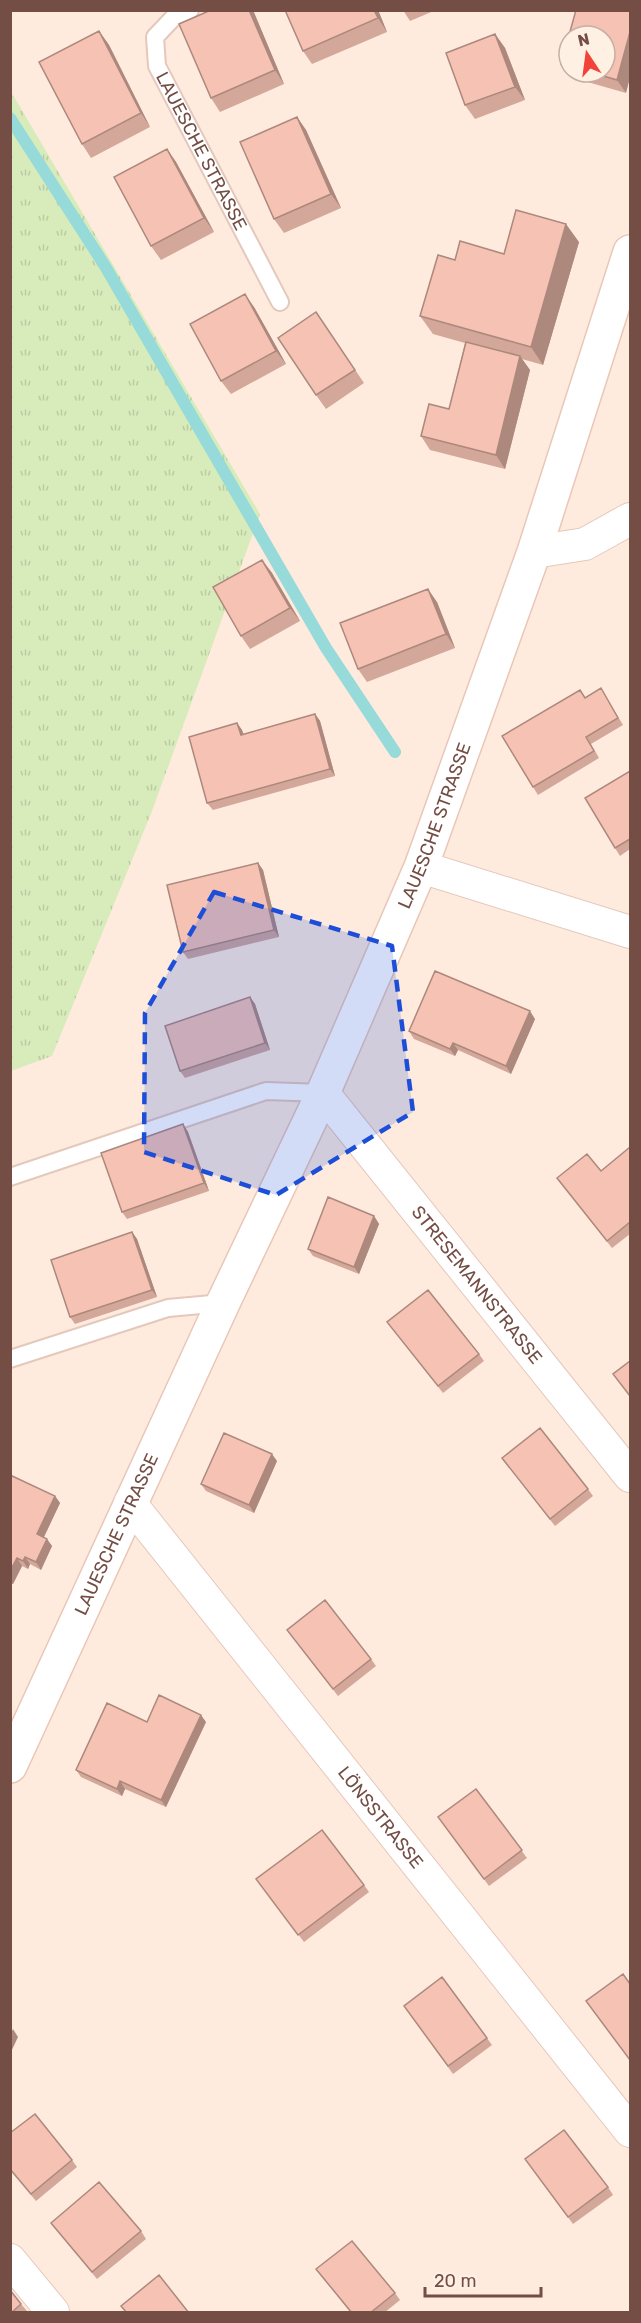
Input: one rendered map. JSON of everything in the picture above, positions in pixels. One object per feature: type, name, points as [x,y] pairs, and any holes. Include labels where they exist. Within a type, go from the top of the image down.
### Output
[{"type":"street","name":"LAUESCHE STRASSE","points":[[10,1766],[223,1303],[323,1093],[421,867],[534,552],[630,252]]},
{"type":"street","points":[[534,552],[585,544],[630,519]]},
{"type":"street","points":[[421,867],[630,932]]},
{"type":"street","name":"STRESEMANNSTRASSE","points":[[323,1093],[630,1476]]},
{"type":"street","name":"LÖNSSTRASSE","points":[[130,1503],[630,2131]]},
{"type":"street","points":[[10,2260],[53,2313]]},
{"type":"lane","name":"LAUESCHE STRASSE","points":[[190,10],[174,17],[155,37],[157,66],[280,302]]},
{"type":"lane","points":[[10,1177],[266,1091],[323,1093]]},
{"type":"lane","points":[[10,1359],[168,1308],[223,1303]]},
{"type":"highlighted area","points":[[214,892],[392,946],[413,1112],[276,1195],[144,1152],[145,1013]]},
{"type":"green space","points":[[10,90],[260,514],[152,811],[52,1056],[11,1071]]},
{"type":"building","points":[[211,10],[249,10],[275,70],[211,98],[179,24]]},
{"type":"building","points":[[285,10],[374,10],[378,18],[303,51]]},
{"type":"building","points":[[576,10],[630,10],[630,32],[617,80],[617,24],[572,24]]},
{"type":"building","points":[[99,31],[141,113],[82,144],[39,62]]},
{"type":"building","points":[[495,34],[515,87],[465,105],[446,53]]},
{"type":"building","points":[[297,117],[331,194],[274,219],[240,142]]},
{"type":"building","points":[[167,149],[204,218],[151,246],[114,177]]},
{"type":"building","points":[[516,210],[566,224],[531,347],[420,316],[438,255],[455,260],[460,241],[504,254]]},
{"type":"building","points":[[245,294],[276,351],[221,381],[190,324]]},
{"type":"building","points":[[316,312],[355,370],[316,395],[278,338]]},
{"type":"building","points":[[466,342],[520,356],[496,455],[421,436],[429,404],[449,409]]},
{"type":"building","points":[[262,560],[290,608],[241,636],[213,587]]},
{"type":"building","points":[[428,589],[446,634],[358,669],[340,623]]},
{"type":"building","points":[[601,688],[618,718],[586,737],[594,751],[533,787],[502,736],[580,690],[585,698]]},
{"type":"building","points":[[315,714],[330,769],[207,803],[189,737],[237,723],[241,735]]},
{"type":"building","points":[[630,771],[630,839],[615,848],[585,798]]},
{"type":"building","points":[[258,863],[274,930],[183,952],[167,885]]},
{"type":"building","points":[[435,971],[530,1011],[506,1066],[453,1043],[450,1049],[409,1031]]},
{"type":"building","points":[[250,997],[265,1043],[180,1071],[165,1026]]},
{"type":"building","points":[[183,1124],[204,1183],[122,1212],[101,1153]]},
{"type":"building","points":[[630,1147],[630,1222],[607,1241],[557,1178],[587,1154],[601,1171]]},
{"type":"building","points":[[328,1197],[374,1216],[354,1267],[308,1249]]},
{"type":"building","points":[[132,1232],[152,1290],[70,1317],[51,1260]]},
{"type":"building","points":[[428,1290],[479,1354],[438,1386],[387,1322]]},
{"type":"building","points":[[630,1361],[630,1396],[613,1374]]},
{"type":"building","points":[[540,1428],[588,1489],[550,1519],[502,1458]]},
{"type":"building","points":[[224,1433],[272,1454],[249,1505],[201,1484]]},
{"type":"building","points":[[10,1475],[55,1496],[37,1534],[47,1539],[36,1562],[25,1557],[23,1561],[17,1558],[10,1571]]},
{"type":"building","points":[[325,1600],[371,1659],[333,1689],[287,1630]]},
{"type":"building","points":[[159,1695],[201,1715],[161,1800],[120,1781],[117,1789],[76,1770],[107,1703],[147,1722]]},
{"type":"building","points":[[476,1789],[522,1850],[484,1879],[438,1817]]},
{"type":"building","points":[[322,1830],[364,1885],[298,1935],[256,1879]]},
{"type":"building","points":[[623,1974],[630,1984],[630,2060],[586,2001]]},
{"type":"building","points":[[442,1977],[487,2038],[448,2066],[404,2006]]},
{"type":"building","points":[[35,2114],[72,2160],[31,2194],[10,2169],[10,2133]]},
{"type":"building","points":[[564,2130],[608,2187],[568,2217],[525,2159]]},
{"type":"building","points":[[99,2182],[141,2231],[92,2272],[51,2223]]},
{"type":"building","points":[[352,2241],[395,2293],[370,2313],[352,2313],[316,2269]]},
{"type":"building","points":[[159,2275],[189,2313],[127,2313],[121,2306]]},
{"type":"building","points":[[10,2290],[21,2304],[11,2313],[10,2313]]},
{"type":"waterway","points":[[10,118],[105,266],[326,648],[395,752]]}]
